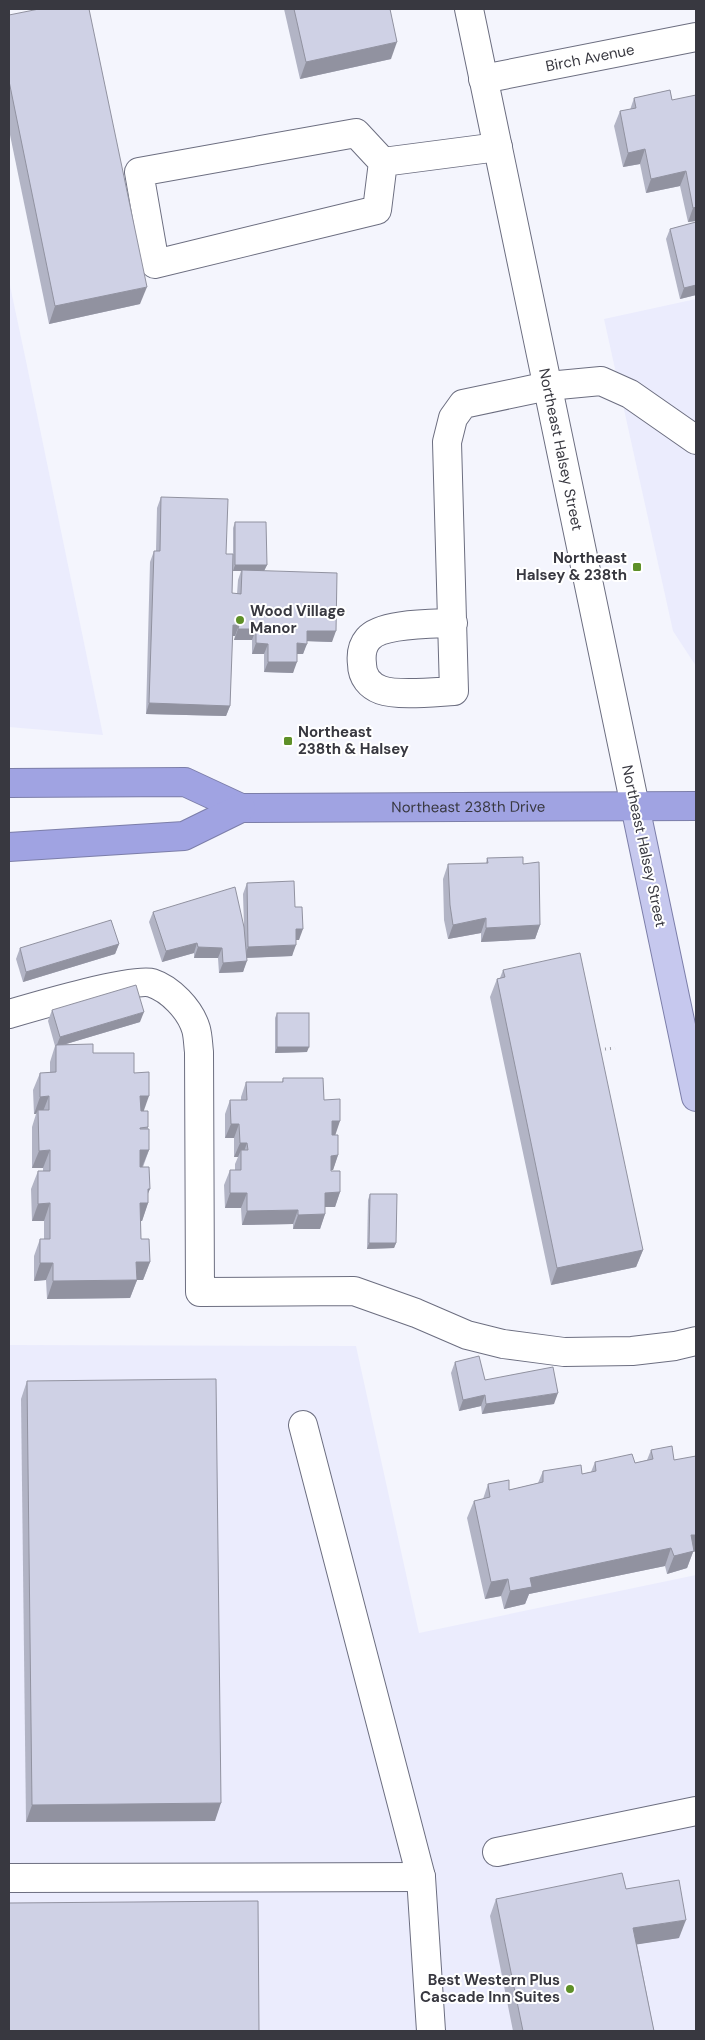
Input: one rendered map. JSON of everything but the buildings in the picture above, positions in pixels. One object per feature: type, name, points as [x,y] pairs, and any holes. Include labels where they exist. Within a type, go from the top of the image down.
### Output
[{"type":"highway","name":"Northeast 238th Drive","points":[[9,783],[185,782],[241,808],[696,806]]},
{"type":"highway","name":"Northeast 238th Drive","points":[[9,847],[184,836],[241,808]]},
{"type":"main road","name":"Northeast Halsey Street","points":[[635,806],[690,1041],[696,1097]]},
{"type":"street","name":"Northeast Halsey Street","points":[[469,9],[635,806]]},
{"type":"street","name":"Birch Avenue","points":[[484,79],[696,37]]},
{"type":"street","points":[[356,133],[383,162],[377,210],[155,264],[139,172],[356,133]]},
{"type":"street","points":[[383,162],[498,147]]},
{"type":"street","points":[[453,623],[407,625],[384,629],[368,638],[361,653],[362,670],[369,684],[383,691],[407,693],[454,691],[453,623],[447,442],[453,418],[463,404],[548,386],[601,381],[630,394],[696,440]]},
{"type":"street","points":[[9,1014],[120,985],[150,982],[167,991],[183,1006],[196,1028],[199,1052],[200,1292],[354,1292],[416,1313],[467,1335],[503,1344],[564,1352],[632,1350],[675,1346],[696,1341]]},
{"type":"street","points":[[303,1425],[421,1878],[431,2031]]},
{"type":"street","points":[[497,1852],[696,1811]]},
{"type":"street","points":[[9,1878],[421,1878]]},
{"type":"path","points":[[605,1049],[615,1048]]},
{"type":"shaded area","points":[[9,281],[26,361],[103,735],[9,727]]},
{"type":"shaded area","points":[[696,299],[696,666],[673,631],[604,319]]},
{"type":"shaded area","points":[[9,1345],[356,1346],[419,1633],[696,1575],[696,2031],[9,2031]]},
{"type":"place","name":"Northeast Halsey & 238th","points":[[637,567]]},
{"type":"place","name":"Wood Village Manor","points":[[240,620]]},
{"type":"place","name":"Northeast 238th & Halsey","points":[[288,741]]},
{"type":"place","name":"Best Western Plus Cascade Inn Suites","points":[[570,1989]]}]
